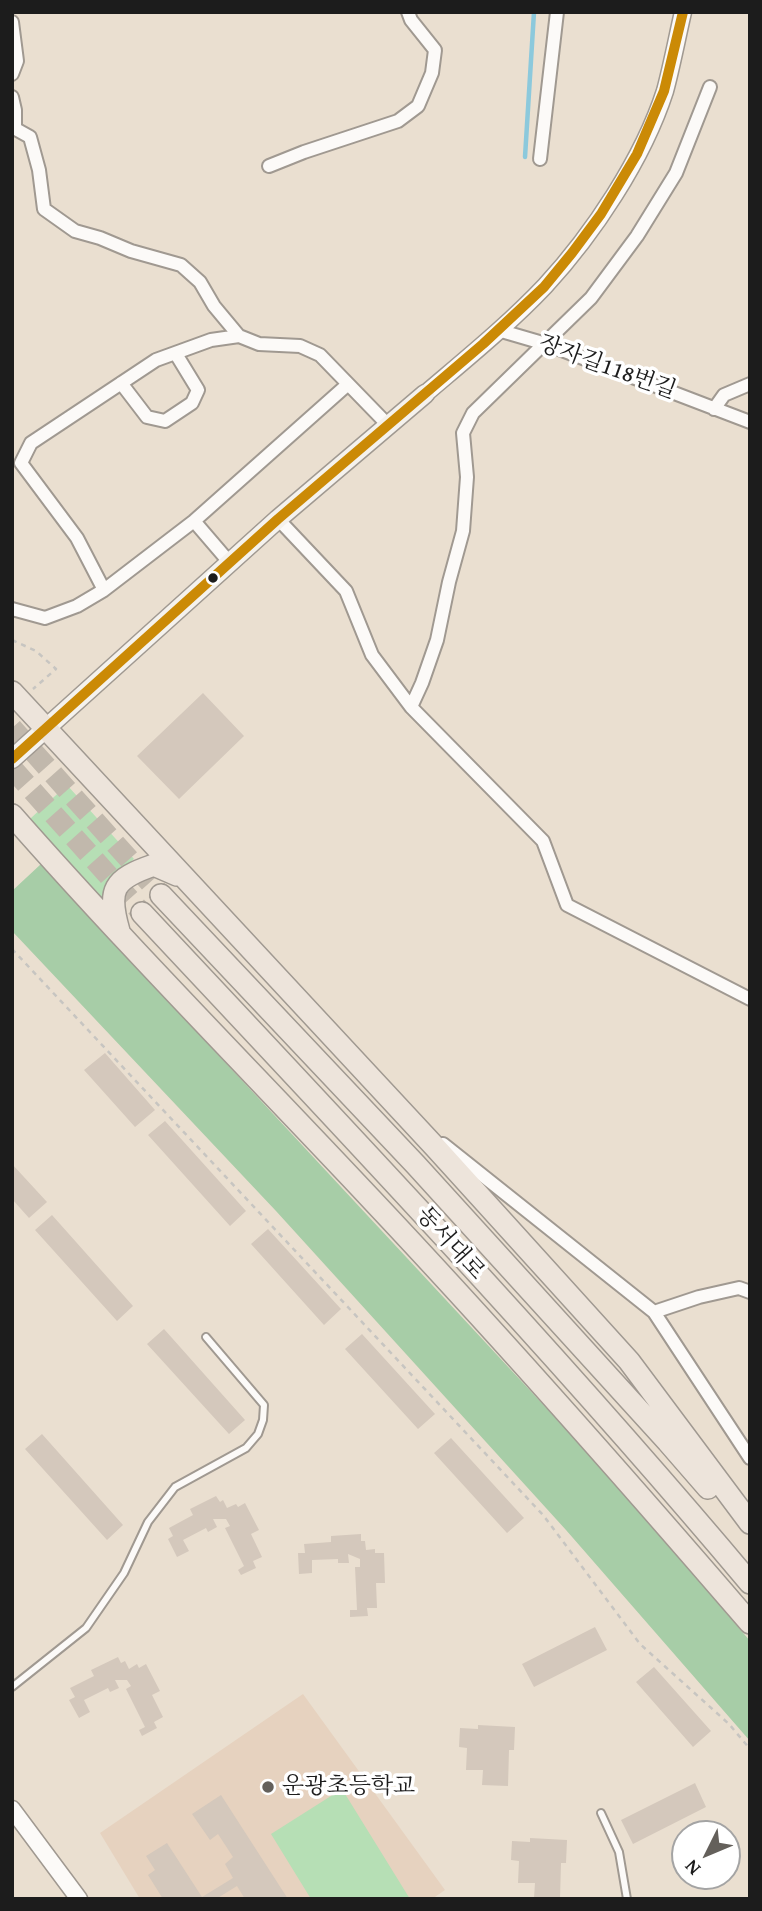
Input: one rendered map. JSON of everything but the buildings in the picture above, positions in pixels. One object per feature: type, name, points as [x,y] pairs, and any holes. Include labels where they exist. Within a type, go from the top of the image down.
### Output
[{"type":"highway","points":[[21,692],[46,729],[402,1111],[629,1362],[750,1522]]},
{"type":"highway","points":[[13,816],[393,1223],[626,1479],[750,1623]]},
{"type":"highway","points":[[120,933],[112,905],[117,887],[131,873],[154,865],[182,877]]},
{"type":"highway","name":"동서대로","points":[[161,895],[426,1175],[668,1442],[750,1538]]},
{"type":"highway","name":"동서대로","points":[[142,913],[397,1186],[638,1451],[750,1583]]},
{"type":"main road","points":[[12,759],[278,519],[425,394]]},
{"type":"street","points":[[269,166],[398,121],[418,106],[432,73],[435,50],[411,20],[408,12]]},
{"type":"street","points":[[540,159],[557,12]]},
{"type":"street","points":[[425,394],[544,286],[572,254],[619,186],[637,153],[664,91],[683,12]]},
{"type":"street","points":[[12,74],[17,61],[13,31]]},
{"type":"street","points":[[411,706],[437,640],[463,531],[467,477],[463,433],[472,413],[591,299],[637,236],[676,173],[709,87]]},
{"type":"street","points":[[12,97],[15,110],[13,127],[30,137],[39,170],[44,209],[75,231],[181,265],[201,282],[214,306],[239,335],[259,344],[300,346],[320,355],[388,425]]},
{"type":"street","name":"장자길118번길","points":[[498,330],[546,344],[750,422]]},
{"type":"street","points":[[104,590],[77,538],[21,463],[31,443],[156,360],[211,340],[239,335]]},
{"type":"street","points":[[121,383],[147,417],[165,421],[192,403],[198,390],[176,354]]},
{"type":"street","points":[[714,408],[724,395],[750,384]]},
{"type":"street","points":[[12,609],[45,618],[77,606],[104,590],[194,521],[347,385]]},
{"type":"street","points":[[278,519],[345,591],[372,655],[411,706],[543,841],[566,905],[750,999]]},
{"type":"street","points":[[194,521],[230,563]]},
{"type":"street","points":[[402,1111],[654,1312],[750,1458]]},
{"type":"street","points":[[654,1312],[699,1297],[739,1288],[750,1292]]},
{"type":"street","points":[[12,1809],[79,1899]]},
{"type":"lane","points":[[12,1687],[86,1628],[124,1573],[148,1522],[175,1487],[246,1448],[258,1434],[264,1405],[205,1337]]},
{"type":"lane","points":[[601,1814],[618,1852],[627,1899]]},
{"type":"path","points":[[12,639],[37,651],[56,669],[21,692]]},
{"type":"path","points":[[12,949],[543,1515],[640,1644],[729,1724],[750,1749]]},
{"type":"shaded area","name":"운광초등학교","points":[[303,1694],[445,1890],[432,1899],[140,1899],[100,1833]]},
{"type":"green space","points":[[67,785],[134,859],[108,883],[102,902],[30,825],[31,818]]},
{"type":"green space","points":[[41,864],[616,1483],[750,1641],[750,1741],[566,1530],[276,1211],[12,931],[12,891]]},
{"type":"green space","points":[[342,1789],[410,1899],[311,1899],[271,1834]]},
{"type":"waterway","points":[[525,157],[534,12]]},
{"type":"tunnel","points":[[12,728],[161,895]]},
{"type":"tunnel","points":[[12,768],[142,913]]},
{"type":"transit line","points":[[12,759],[278,519],[483,344],[544,287],[601,214],[637,154],[664,91],[683,12]]},
{"type":"place","name":"운광초등학교","points":[[268,1787]]}]
